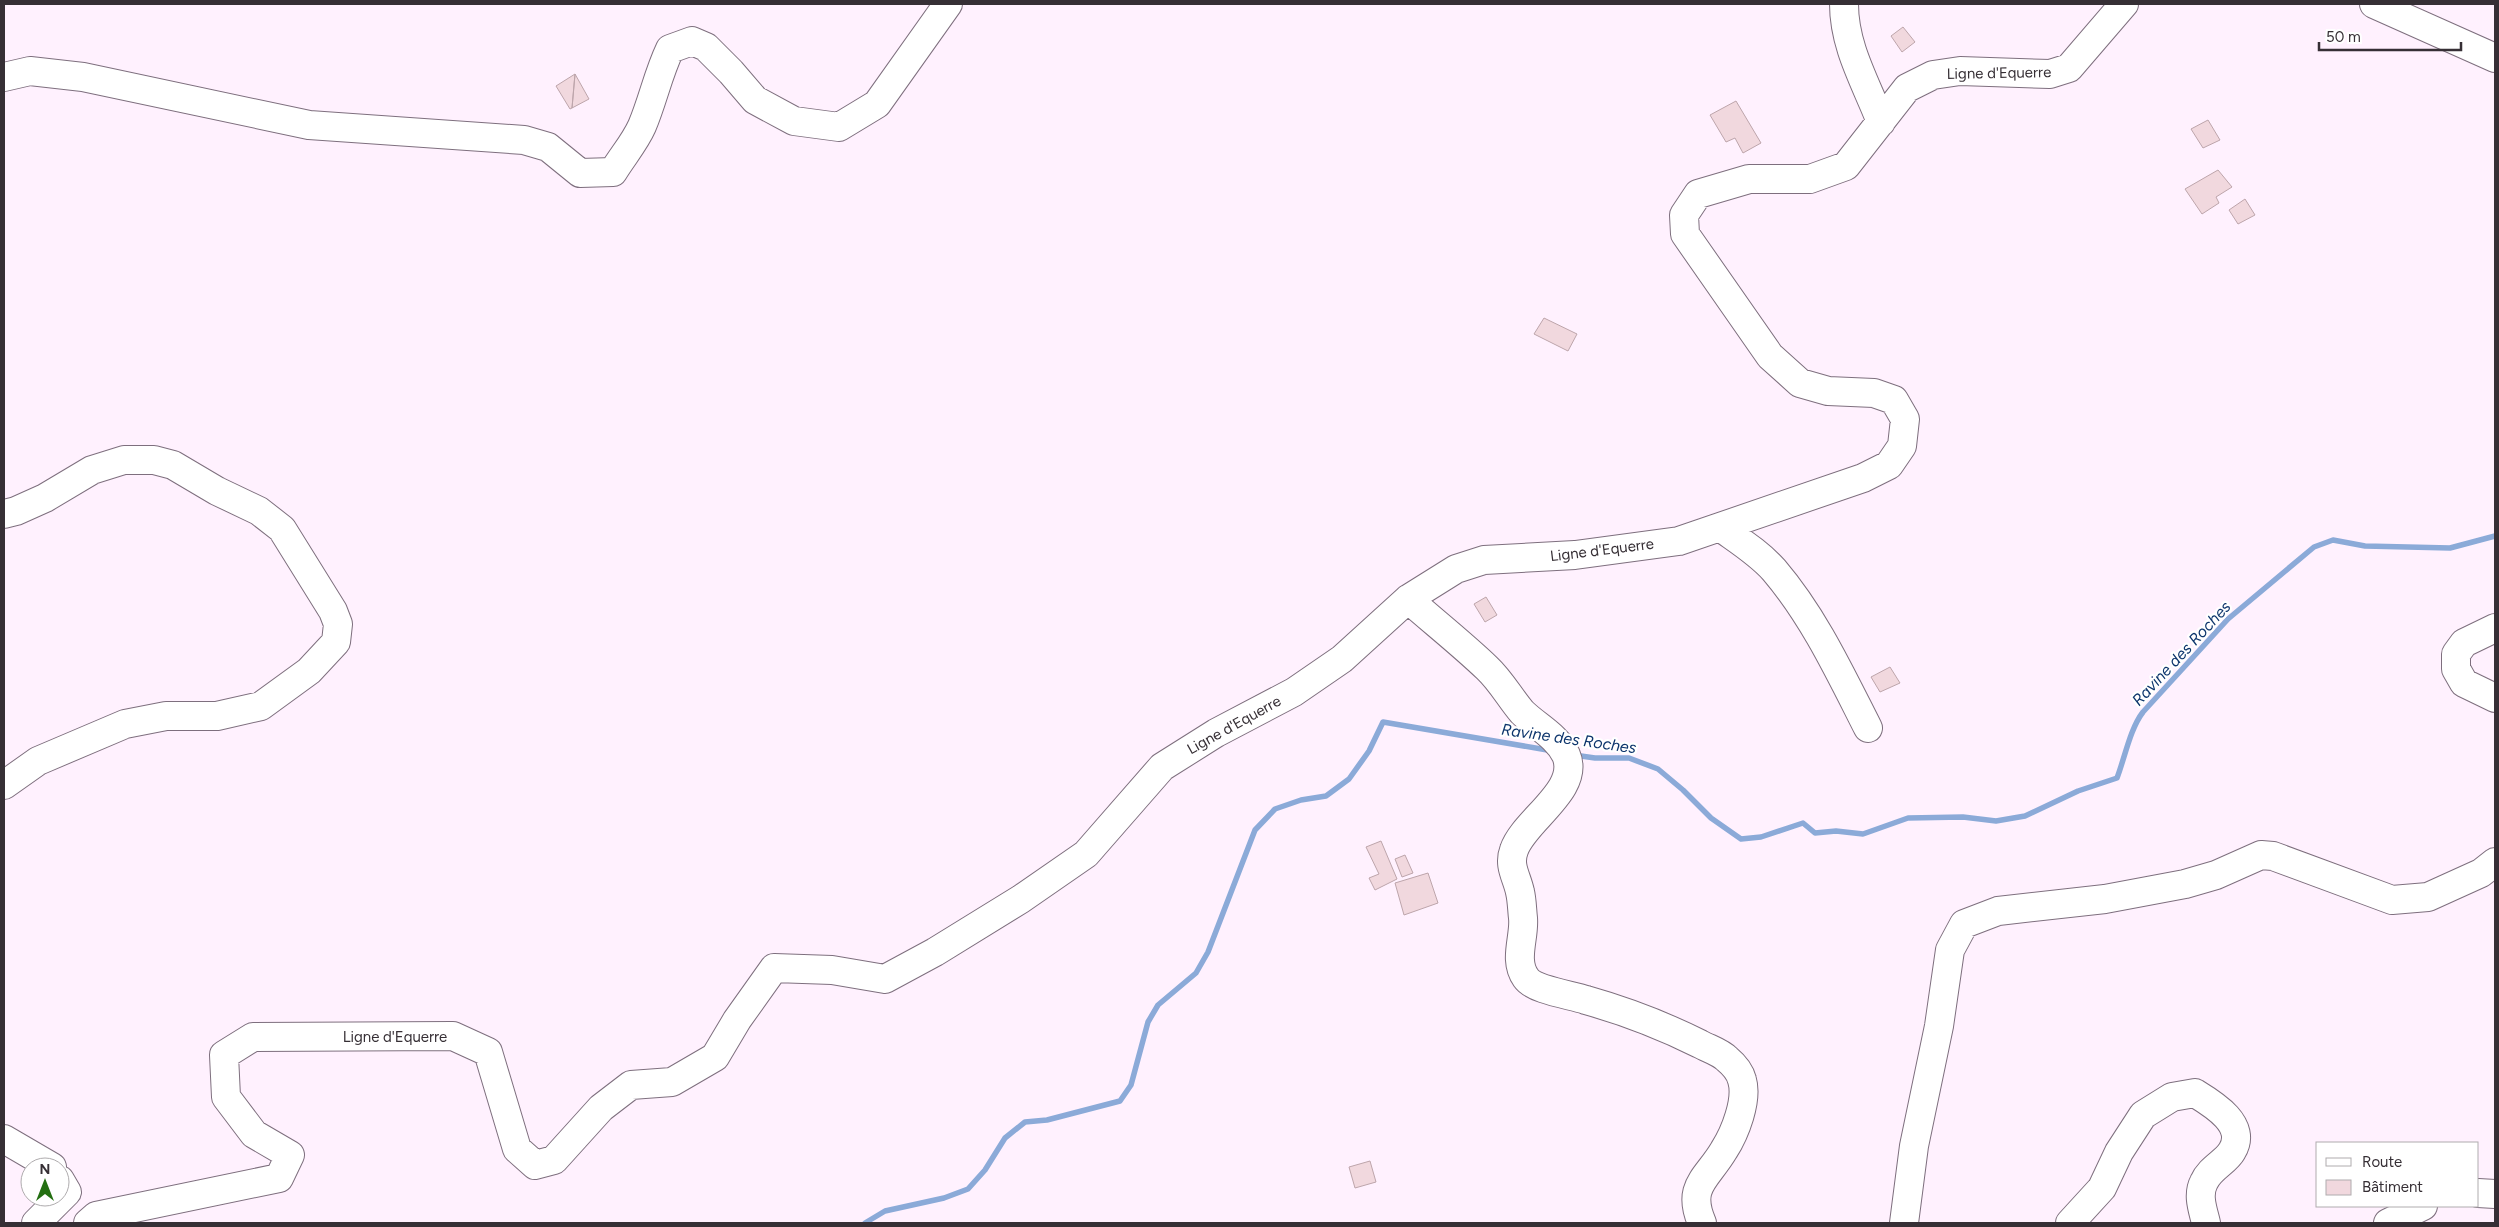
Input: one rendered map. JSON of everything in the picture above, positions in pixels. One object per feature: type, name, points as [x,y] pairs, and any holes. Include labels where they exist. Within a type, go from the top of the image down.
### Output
[{"type":"street","points":[[4,77],[30,71],[65,75],[309,124],[386,131],[437,132],[524,140],[548,147],[580,173],[613,172],[641,129],[656,89],[660,70],[670,49],[692,41],[706,48],[731,72],[755,100],[794,121],[839,127],[877,104],[948,4]]},
{"type":"street","points":[[1844,4],[1846,32],[1852,56],[1881,122]]},
{"type":"street","name":"Ligne d'Equerre","points":[[88,1223],[96,1216],[280,1178],[290,1155],[254,1134],[226,1097],[224,1055],[253,1037],[453,1036],[488,1052],[517,1149],[535,1165],[554,1160],[601,1108],[631,1086],[672,1082],[715,1058],[737,1020],[774,968],[832,970],[885,978],[935,952],[1021,899],[1086,854],[1162,766],[1216,733],[1294,692],[1342,659],[1408,599],[1456,569],[1484,560],[1575,555],[1670,542],[1863,478],[1889,465],[1902,446],[1905,419],[1894,400],[1874,394],[1828,391],[1800,383],[1770,356],[1685,234],[1684,215],[1698,194],[1749,179],[1810,179],[1846,166],[1907,88],[1933,74],[1960,71],[2050,74],[2069,68],[2124,4]]},
{"type":"street","points":[[2374,4],[2495,58]]},
{"type":"street","points":[[4,514],[16,511],[45,498],[92,470],[124,460],[154,460],[173,465],[217,491],[259,511],[282,529],[333,610],[338,624],[336,642],[309,671],[261,706],[217,716],[166,716],[125,724],[38,762],[4,785]]},
{"type":"street","points":[[1720,527],[1755,552],[1773,569],[1787,587],[1820,634],[1868,728]]},
{"type":"street","points":[[1408,599],[1488,669],[1524,713],[1560,745],[1567,756],[1567,768],[1563,787],[1520,837],[1513,851],[1512,868],[1521,893],[1523,922],[1520,949],[1522,971],[1527,980],[1540,987],[1589,1000],[1643,1019],[1686,1037],[1726,1058],[1742,1078],[1744,1090],[1738,1116],[1724,1150],[1699,1183],[1696,1198],[1697,1211],[1702,1223]]},
{"type":"street","points":[[2495,628],[2464,643],[2456,654],[2456,669],[2464,683],[2495,698]]},
{"type":"street","points":[[1904,1223],[1914,1146],[1939,1026],[1950,950],[1964,924],[1998,911],[2105,899],[2185,884],[2216,875],[2260,855],[2273,856],[2392,900],[2428,897],[2481,873],[2495,862]]},
{"type":"street","points":[[2070,1223],[2102,1188],[2119,1152],[2143,1115],[2172,1097],[2195,1093],[2216,1106],[2232,1124],[2237,1140],[2232,1152],[2218,1164],[2204,1182],[2200,1198],[2206,1223]]},
{"type":"street","points":[[4,1139],[35,1157]]},
{"type":"street","points":[[2479,1193],[2495,1194]]},
{"type":"street","points":[[36,1223],[52,1207]]},
{"type":"street","points":[[2388,1223],[2421,1207]]},
{"type":"building","points":[[1903,27],[1915,42],[1902,52],[1891,36]]},
{"type":"building","points":[[575,74],[589,99],[572,108]]},
{"type":"building","points":[[575,74],[572,108],[570,109],[556,86]]},
{"type":"building","points":[[1736,101],[1761,143],[1743,153],[1735,138],[1726,142],[1710,115]]},
{"type":"building","points":[[2208,120],[2220,140],[2203,148],[2191,129]]},
{"type":"building","points":[[2218,170],[2232,187],[2216,197],[2219,203],[2202,214],[2185,189]]},
{"type":"building","points":[[2245,199],[2255,215],[2238,224],[2229,210]]},
{"type":"building","points":[[1544,318],[1577,334],[1568,351],[1534,334]]},
{"type":"building","points":[[1486,597],[1497,615],[1485,622],[1474,604]]},
{"type":"building","points":[[1890,667],[1900,683],[1880,692],[1871,677]]},
{"type":"building","points":[[1381,841],[1397,879],[1375,890],[1369,878],[1379,874],[1366,847]]},
{"type":"building","points":[[1405,855],[1413,873],[1402,877],[1395,859]]},
{"type":"building","points":[[1428,873],[1438,903],[1404,915],[1395,883]]},
{"type":"building","points":[[1370,1161],[1376,1182],[1355,1188],[1349,1167]]},
{"type":"waterway","name":"Ravine des Roches","points":[[1574,755],[1595,758],[1629,758],[1658,769],[1683,790],[1711,818],[1741,839],[1761,837],[1803,823],[1815,833],[1836,831],[1863,834],[1908,818],[1963,817],[1996,821],[2025,816],[2078,791],[2117,778],[2131,735],[2143,712],[2228,619],[2314,547],[2333,540],[2365,546],[2450,548],[2495,536]]},
{"type":"waterway","name":"Ravine des Roches","points":[[865,1223],[885,1211],[944,1198],[968,1189],[985,1170],[1005,1138],[1025,1122],[1047,1120],[1120,1101],[1131,1085],[1148,1022],[1158,1005],[1196,973],[1208,952],[1255,830],[1275,809],[1301,800],[1326,796],[1349,779],[1369,751],[1383,722],[1553,751]]}]
